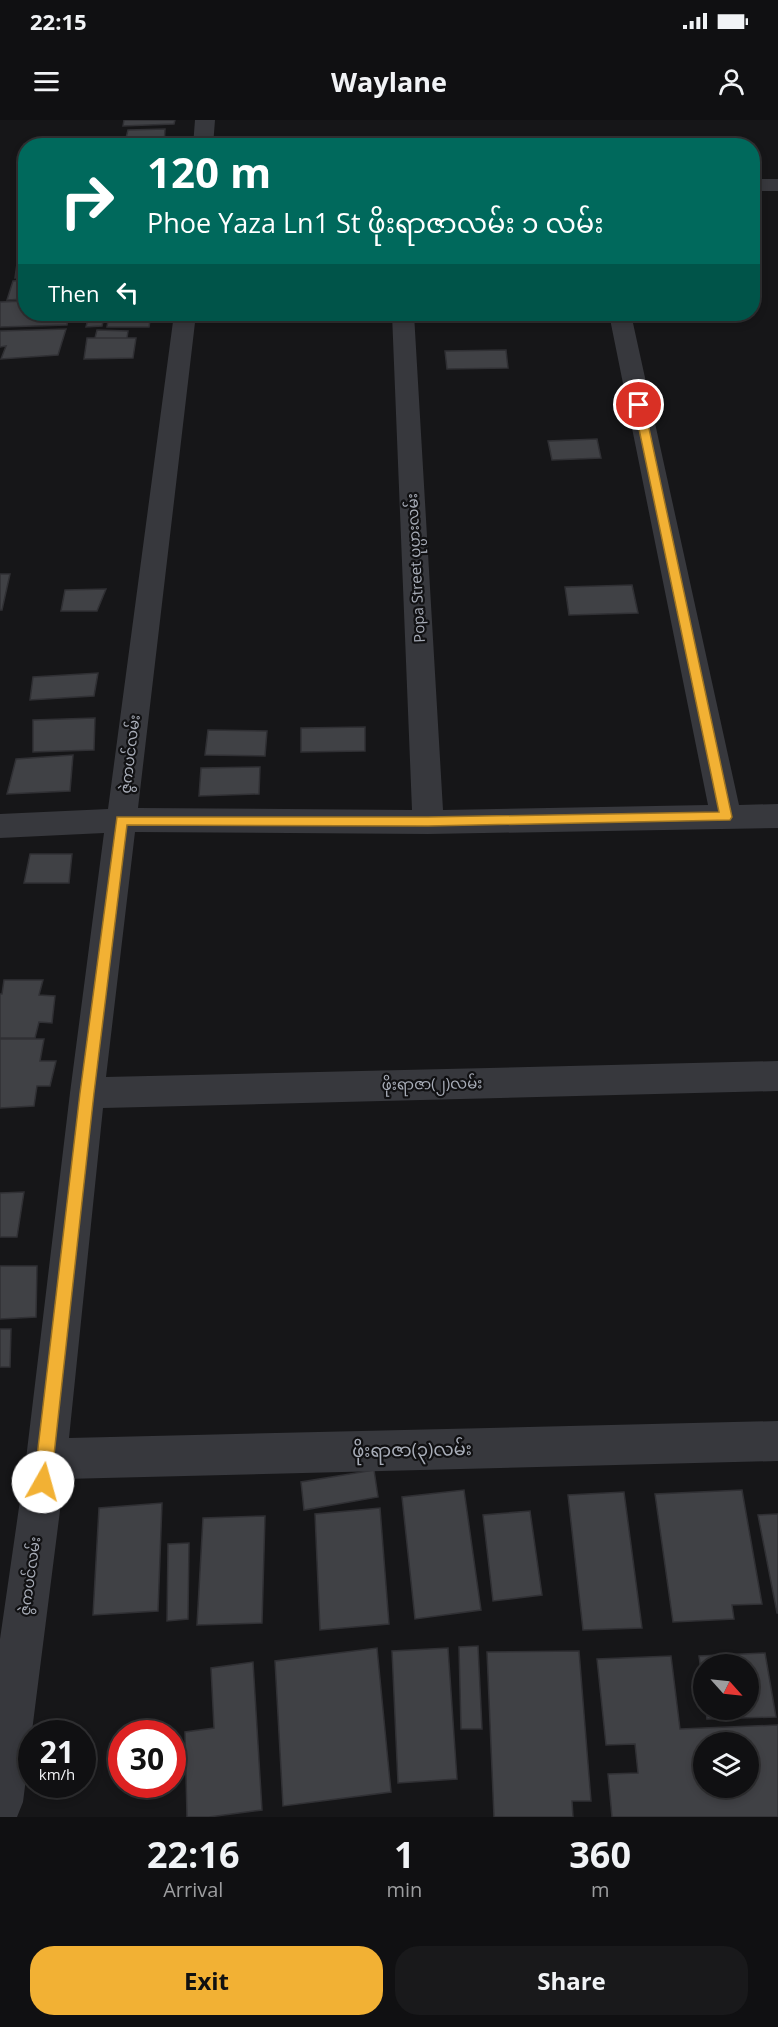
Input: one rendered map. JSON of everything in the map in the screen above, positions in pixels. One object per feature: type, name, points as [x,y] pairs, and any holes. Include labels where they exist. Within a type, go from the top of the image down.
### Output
[{"type":"street","points":[[204,138],[205,120]]},
{"type":"street","points":[[760,185],[778,185]]},
{"type":"street","name":"ဇွဲကပင်လမ်း","points":[[0,1802],[46,1459],[87,1093],[184,321]]},
{"type":"street","name":"Popa Street ပုပ္ပားလမ်း","points":[[403,321],[428,822]]},
{"type":"street","points":[[621,321],[726,817]]},
{"type":"street","points":[[0,826],[122,820],[428,822],[778,816]]},
{"type":"street","name":"ဖိုးရာဇာ(၂)လမ်း","points":[[87,1093],[778,1076]]},
{"type":"street","name":"ဖိုးရာဇာ(၃)လမ်း","points":[[46,1459],[778,1441]]},
{"type":"building","points":[[124,120],[175,120],[174,124],[123,126]]},
{"type":"building","points":[[165,129],[164,138],[126,138],[128,130]]},
{"type":"building","points":[[18,256],[18,278],[15,278]]},
{"type":"building","points":[[13,281],[18,281],[18,299],[7,300]]},
{"type":"building","points":[[18,301],[18,321],[68,321],[67,325],[0,327],[0,302]]},
{"type":"building","points":[[87,321],[103,321],[102,326],[86,327]]},
{"type":"building","points":[[108,321],[150,321],[149,327],[107,327]]},
{"type":"building","points":[[66,329],[58,355],[1,359],[6,346],[0,347],[0,331]]},
{"type":"building","points":[[97,330],[128,331],[127,338],[95,338]]},
{"type":"building","points":[[87,338],[136,338],[133,358],[84,359]]},
{"type":"building","points":[[506,350],[508,368],[447,369],[445,351]]},
{"type":"building","points":[[597,439],[601,458],[552,460],[548,441]]},
{"type":"building","points":[[0,574],[10,574],[2,610],[0,610]]},
{"type":"building","points":[[632,585],[638,613],[569,615],[565,587]]},
{"type":"building","points":[[106,589],[97,611],[61,611],[65,590]]},
{"type":"building","points":[[98,673],[94,696],[30,700],[33,677]]},
{"type":"building","points":[[95,718],[94,750],[33,752],[33,720]]},
{"type":"building","points":[[365,727],[365,751],[301,752],[301,728]]},
{"type":"building","points":[[208,730],[267,731],[265,756],[205,755]]},
{"type":"building","points":[[73,755],[70,791],[7,794],[16,759]]},
{"type":"building","points":[[260,767],[259,794],[199,796],[201,768]]},
{"type":"building","points":[[30,854],[72,854],[69,883],[24,883]]},
{"type":"building","points":[[4,980],[43,980],[39,995],[55,996],[52,1023],[39,1022],[35,1038],[0,1038],[0,994],[2,994]]},
{"type":"building","points":[[0,1039],[44,1039],[40,1061],[56,1061],[50,1086],[37,1086],[34,1106],[0,1108]]},
{"type":"building","points":[[24,1192],[17,1237],[0,1237],[0,1193]]},
{"type":"building","points":[[0,1266],[37,1266],[36,1317],[0,1319]]},
{"type":"building","points":[[0,1329],[11,1329],[10,1367],[0,1367]]},
{"type":"building","points":[[374,1470],[378,1497],[304,1510],[301,1482]]},
{"type":"building","points":[[464,1490],[481,1610],[415,1619],[402,1497]]},
{"type":"building","points":[[742,1490],[762,1604],[732,1605],[734,1619],[673,1622],[655,1494]]},
{"type":"building","points":[[624,1492],[642,1628],[583,1630],[568,1495]]},
{"type":"building","points":[[162,1503],[158,1611],[93,1615],[99,1508]]},
{"type":"building","points":[[380,1508],[389,1624],[320,1630],[315,1514]]},
{"type":"building","points":[[530,1511],[542,1595],[493,1601],[483,1515]]},
{"type":"building","points":[[778,1514],[778,1613],[777,1613],[758,1515]]},
{"type":"building","points":[[265,1516],[262,1623],[197,1625],[203,1518]]},
{"type":"building","points":[[189,1543],[188,1619],[167,1621],[168,1544]]},
{"type":"building","points":[[478,1646],[482,1729],[461,1729],[459,1647]]},
{"type":"building","points":[[377,1648],[391,1792],[283,1806],[275,1661]]},
{"type":"building","points":[[448,1648],[457,1779],[398,1783],[392,1651]]},
{"type":"building","points":[[579,1651],[591,1801],[572,1801],[573,1817],[494,1817],[487,1652]]},
{"type":"building","points":[[765,1653],[776,1717],[759,1717],[759,1654],[743,1654]]},
{"type":"building","points":[[671,1656],[680,1729],[778,1725],[778,1817],[612,1817],[608,1774],[638,1773],[635,1744],[606,1745],[597,1659]]},
{"type":"building","points":[[253,1662],[262,1810],[209,1817],[187,1817],[186,1732],[214,1728],[211,1668]]},
{"type":"route","points":[[43,1482],[87,1093],[122,820],[428,822],[726,817],[639,405]]}]
